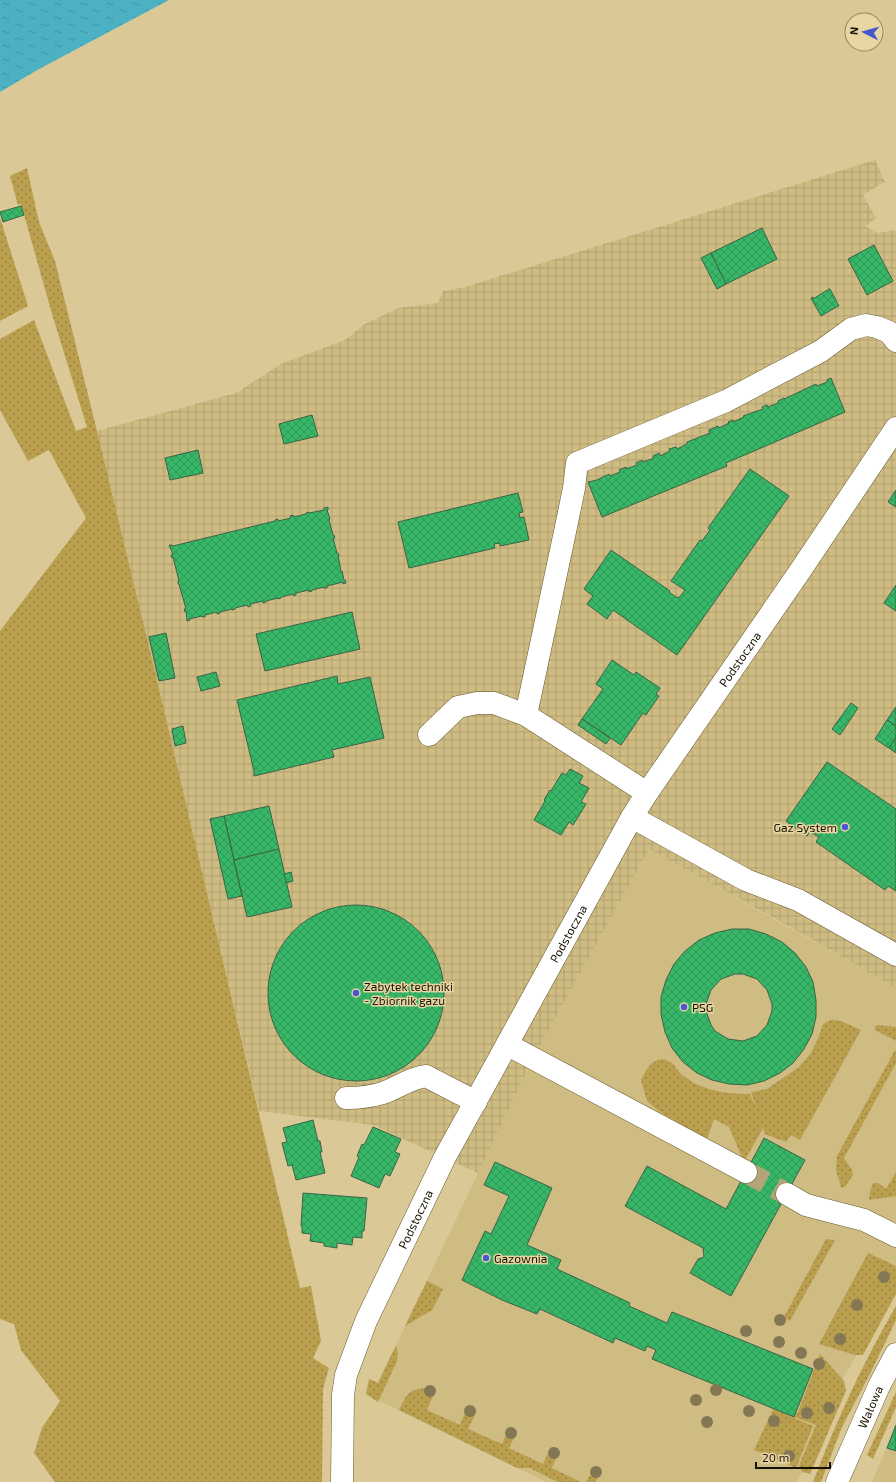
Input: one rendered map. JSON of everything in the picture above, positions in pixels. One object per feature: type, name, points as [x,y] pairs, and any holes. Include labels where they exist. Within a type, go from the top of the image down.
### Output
[{"type":"street","points":[[526,715],[574,488],[577,463],[726,401],[822,351],[851,329],[866,325],[877,327],[889,332],[896,341]]},
{"type":"street","name":"Podstoczna","points":[[342,1482],[343,1395],[346,1375],[366,1321],[445,1158],[632,817],[896,428]]},
{"type":"street","points":[[429,735],[458,707],[477,703],[494,703],[526,715],[647,793]]},
{"type":"street","points":[[632,817],[746,880],[798,900],[896,955]]},
{"type":"street","points":[[508,1045],[746,1172]]},
{"type":"street","points":[[346,1098],[366,1097],[384,1092],[419,1077],[426,1076],[476,1102]]},
{"type":"street","points":[[787,1194],[806,1205],[864,1220],[896,1236]]},
{"type":"street","name":"Wałowa","points":[[837,1482],[879,1386],[896,1354]]},
{"type":"shaded area","points":[[875,160],[885,182],[863,195],[876,218],[866,226],[877,233],[896,230],[896,988],[649,849],[533,1058],[478,1173],[373,1125],[259,1111],[97,431],[236,393],[281,364],[345,340],[363,325],[398,308],[438,303],[443,291],[465,287]]},
{"type":"shaded area","points":[[27,168],[39,222],[55,261],[97,431],[300,1288],[311,1286],[321,1341],[313,1358],[329,1368],[323,1389],[322,1482],[55,1482],[34,1453],[42,1428],[60,1401],[21,1350],[14,1324],[0,1319],[0,631],[86,518],[49,450],[28,461],[0,410],[0,339],[34,320],[76,431],[87,427],[52,314],[21,204],[18,205],[10,176]]},
{"type":"shaded area","points":[[0,218],[28,306],[0,321]]},
{"type":"shaded area","points":[[649,849],[896,988],[896,1287],[816,1425],[799,1464],[802,1472],[797,1482],[546,1482],[366,1394],[369,1379],[378,1383],[533,1058]]},
{"type":"shaded area","points":[[831,1020],[841,1021],[861,1030],[800,1140],[791,1135],[786,1142],[765,1134],[763,1128],[744,1162],[729,1127],[714,1119],[707,1139],[660,1112],[647,1101],[641,1080],[646,1070],[653,1062],[662,1059],[673,1064],[682,1075],[694,1083],[708,1089],[736,1094],[750,1094],[757,1110],[751,1092],[767,1089],[799,1067],[811,1053],[823,1024]]},
{"type":"shaded area","points":[[877,1025],[896,1027],[896,1041],[875,1030]]},
{"type":"shaded area","points":[[895,1050],[896,1063],[844,1158],[852,1170],[853,1175],[845,1187],[841,1187],[836,1170],[837,1156]]},
{"type":"shaded area","points":[[896,1172],[896,1196],[869,1200],[873,1183],[878,1183],[886,1189]]},
{"type":"shaded area","points":[[826,1239],[835,1240],[790,1321],[784,1317]]},
{"type":"shaded area","points":[[868,1253],[896,1266],[896,1294],[863,1355],[855,1355],[819,1344]]},
{"type":"shaded area","points":[[427,1281],[443,1289],[432,1310],[405,1326]]},
{"type":"shaded area","points":[[896,1306],[896,1320],[842,1427],[821,1482],[813,1482],[851,1392],[872,1349]]},
{"type":"shaded area","points":[[396,1345],[398,1354],[397,1361],[378,1402],[366,1394],[369,1379],[378,1383]]},
{"type":"shaded area","points":[[820,1354],[844,1381],[846,1391],[810,1474],[802,1472],[799,1465],[816,1425],[794,1417],[798,1412]]},
{"type":"shaded area","points":[[423,1388],[435,1391],[427,1410],[460,1425],[467,1408],[476,1413],[468,1429],[502,1444],[509,1428],[517,1432],[509,1448],[543,1464],[551,1447],[559,1451],[552,1468],[581,1482],[558,1482],[530,1468],[517,1468],[399,1410],[410,1392]]},
{"type":"shaded area","points":[[896,1392],[896,1407],[873,1459],[867,1455]]},
{"type":"shaded area","points":[[773,1409],[813,1426],[796,1468],[754,1450]]},
{"type":"shaded area","points":[[896,1425],[896,1482],[872,1482],[878,1468]]},
{"type":"shaded area","points":[[594,1468],[601,1471],[596,1482],[586,1482]]},
{"type":"water","points":[[0,0],[169,0],[39,69],[0,92]]},
{"type":"building","points":[[21,206],[24,215],[3,222],[0,212]]},
{"type":"building","points":[[762,228],[777,259],[726,284],[711,253]]},
{"type":"building","points":[[874,245],[893,281],[867,295],[848,259]]},
{"type":"building","points":[[711,253],[726,284],[717,289],[701,258]]},
{"type":"building","points":[[829,289],[839,306],[821,316],[811,298],[813,297],[813,299]]},
{"type":"building","points":[[831,378],[845,412],[726,463],[727,466],[602,517],[588,482],[597,480],[609,474],[610,476],[620,472],[619,470],[637,465],[636,463],[642,460],[643,462],[654,458],[653,456],[659,453],[660,456],[670,451],[669,449],[676,447],[677,449],[687,444],[687,442],[710,433],[709,430],[718,426],[719,428],[733,420],[733,422],[744,417],[743,416],[763,409],[762,407],[767,405],[768,407],[778,403],[778,401],[784,398],[816,384],[817,386],[827,382],[827,380]]},
{"type":"building","points":[[312,415],[318,436],[284,444],[279,424]]},
{"type":"building","points":[[198,450],[203,473],[170,480],[165,458]]},
{"type":"building","points":[[750,469],[789,496],[677,655],[613,610],[607,619],[587,604],[593,596],[584,589],[611,550],[679,598],[685,590],[671,581],[700,540],[702,541],[710,530],[708,528]]},
{"type":"building","points":[[896,490],[896,507],[888,502]]},
{"type":"building","points":[[518,493],[523,512],[519,513],[520,518],[524,517],[529,540],[500,546],[500,543],[494,544],[495,548],[409,568],[398,522]]},
{"type":"building","points":[[328,507],[327,510],[329,520],[335,538],[333,538],[339,556],[341,571],[346,583],[343,584],[343,582],[327,586],[327,588],[324,587],[309,592],[309,590],[296,593],[294,596],[293,594],[263,603],[263,601],[250,604],[251,606],[248,607],[247,605],[217,614],[217,612],[205,615],[205,617],[202,616],[189,619],[190,620],[187,621],[186,611],[185,612],[184,609],[186,609],[178,584],[179,581],[173,557],[172,558],[171,555],[173,554],[169,545],[173,546],[278,519],[278,521],[291,518],[290,516],[293,515],[294,517],[306,514],[308,512],[324,510],[324,508]]},
{"type":"building","points":[[896,585],[896,611],[884,603]]},
{"type":"building","points":[[352,612],[360,649],[265,671],[256,634]]},
{"type":"building","points":[[166,633],[175,678],[159,681],[149,637]]},
{"type":"building","points":[[612,660],[634,675],[636,672],[660,688],[656,694],[659,696],[646,715],[643,713],[621,745],[582,719],[603,689],[596,684]]},
{"type":"building","points":[[216,672],[220,686],[201,691],[197,677]]},
{"type":"building","points":[[337,676],[338,684],[370,677],[384,738],[332,750],[334,757],[254,776],[237,700]]},
{"type":"building","points":[[851,703],[858,708],[840,735],[832,729]]},
{"type":"building","points":[[896,707],[896,726],[887,720]]},
{"type":"building","points":[[582,719],[610,738],[606,744],[578,725]]},
{"type":"building","points":[[887,720],[896,726],[896,738],[889,748],[875,739]]},
{"type":"building","points":[[183,726],[186,743],[175,746],[172,729]]},
{"type":"building","points":[[896,738],[896,753],[889,748]]},
{"type":"building","name":"Gaz System","points":[[827,762],[896,809],[896,891],[888,886],[885,890],[816,842],[819,837],[810,832],[807,836],[786,821]]},
{"type":"building","points":[[570,769],[583,776],[579,783],[589,788],[581,802],[586,804],[573,825],[569,822],[561,835],[534,820],[545,801],[544,800],[562,773],[566,775]]},
{"type":"building","points":[[269,806],[279,849],[234,860],[224,816]]},
{"type":"building","points":[[224,816],[242,896],[228,899],[210,819]]},
{"type":"building","points":[[279,849],[292,907],[247,917],[234,860]]},
{"type":"building","points":[[291,872],[293,881],[286,883],[284,874]]},
{"type":"building","name":"Zabytek techniki - Zbiornik gazu","points":[[356,905],[373,907],[390,912],[412,925],[424,937],[440,967],[444,993],[442,1010],[437,1027],[424,1049],[412,1061],[382,1077],[356,1081],[339,1079],[322,1074],[300,1061],[288,1049],[272,1019],[268,993],[270,976],[275,959],[288,937],[300,925],[330,909]]},
{"type":"building","name":"PSG","points":[[732,929],[749,929],[766,934],[782,942],[795,953],[806,967],[813,982],[816,1000],[816,1017],[812,1034],[804,1049],[793,1063],[780,1073],[764,1081],[747,1085],[729,1084],[712,1080],[697,1073],[683,1062],[672,1048],[665,1032],[661,1014],[661,997],[666,980],[674,964],[685,951],[699,940],[715,933]],"holes":[[[735,974],[743,974],[757,979],[767,990],[772,1004],[772,1011],[767,1025],[757,1036],[743,1041],[728,1039],[715,1031],[706,1011],[706,1004],[711,990],[721,979]]]},
{"type":"building","points":[[313,1120],[318,1141],[320,1141],[322,1152],[320,1152],[325,1173],[296,1180],[292,1165],[288,1166],[282,1143],[287,1142],[283,1128]]},
{"type":"building","points":[[373,1127],[401,1139],[395,1152],[400,1154],[390,1176],[385,1174],[379,1188],[351,1176],[359,1157],[357,1156],[362,1144],[364,1145]]},
{"type":"building","points":[[764,1138],[805,1160],[731,1296],[690,1273],[698,1259],[704,1257],[703,1248],[625,1206],[647,1166],[726,1209]]},
{"type":"building","points":[[495,1162],[552,1188],[527,1245],[561,1260],[557,1269],[630,1303],[629,1306],[667,1323],[672,1312],[813,1369],[794,1417],[652,1359],[656,1350],[647,1346],[645,1351],[615,1338],[613,1343],[540,1309],[537,1314],[502,1300],[462,1280],[485,1231],[491,1234],[509,1196],[484,1185]]},
{"type":"building","points":[[303,1193],[367,1198],[362,1238],[353,1237],[352,1245],[337,1243],[337,1248],[324,1246],[324,1243],[310,1241],[311,1234],[302,1233]]},
{"type":"building","points":[[896,1425],[896,1451],[887,1448]]},
{"type":"tunnel","points":[[746,1172],[787,1194]]},
{"type":"place","name":"Gaz System","points":[[845,827]]},
{"type":"place","name":"Zabytek techniki - Zbiornik gazu","points":[[356,993]]},
{"type":"place","name":"PSG","points":[[684,1007]]},
{"type":"place","name":"Gazownia","points":[[486,1258]]}]
